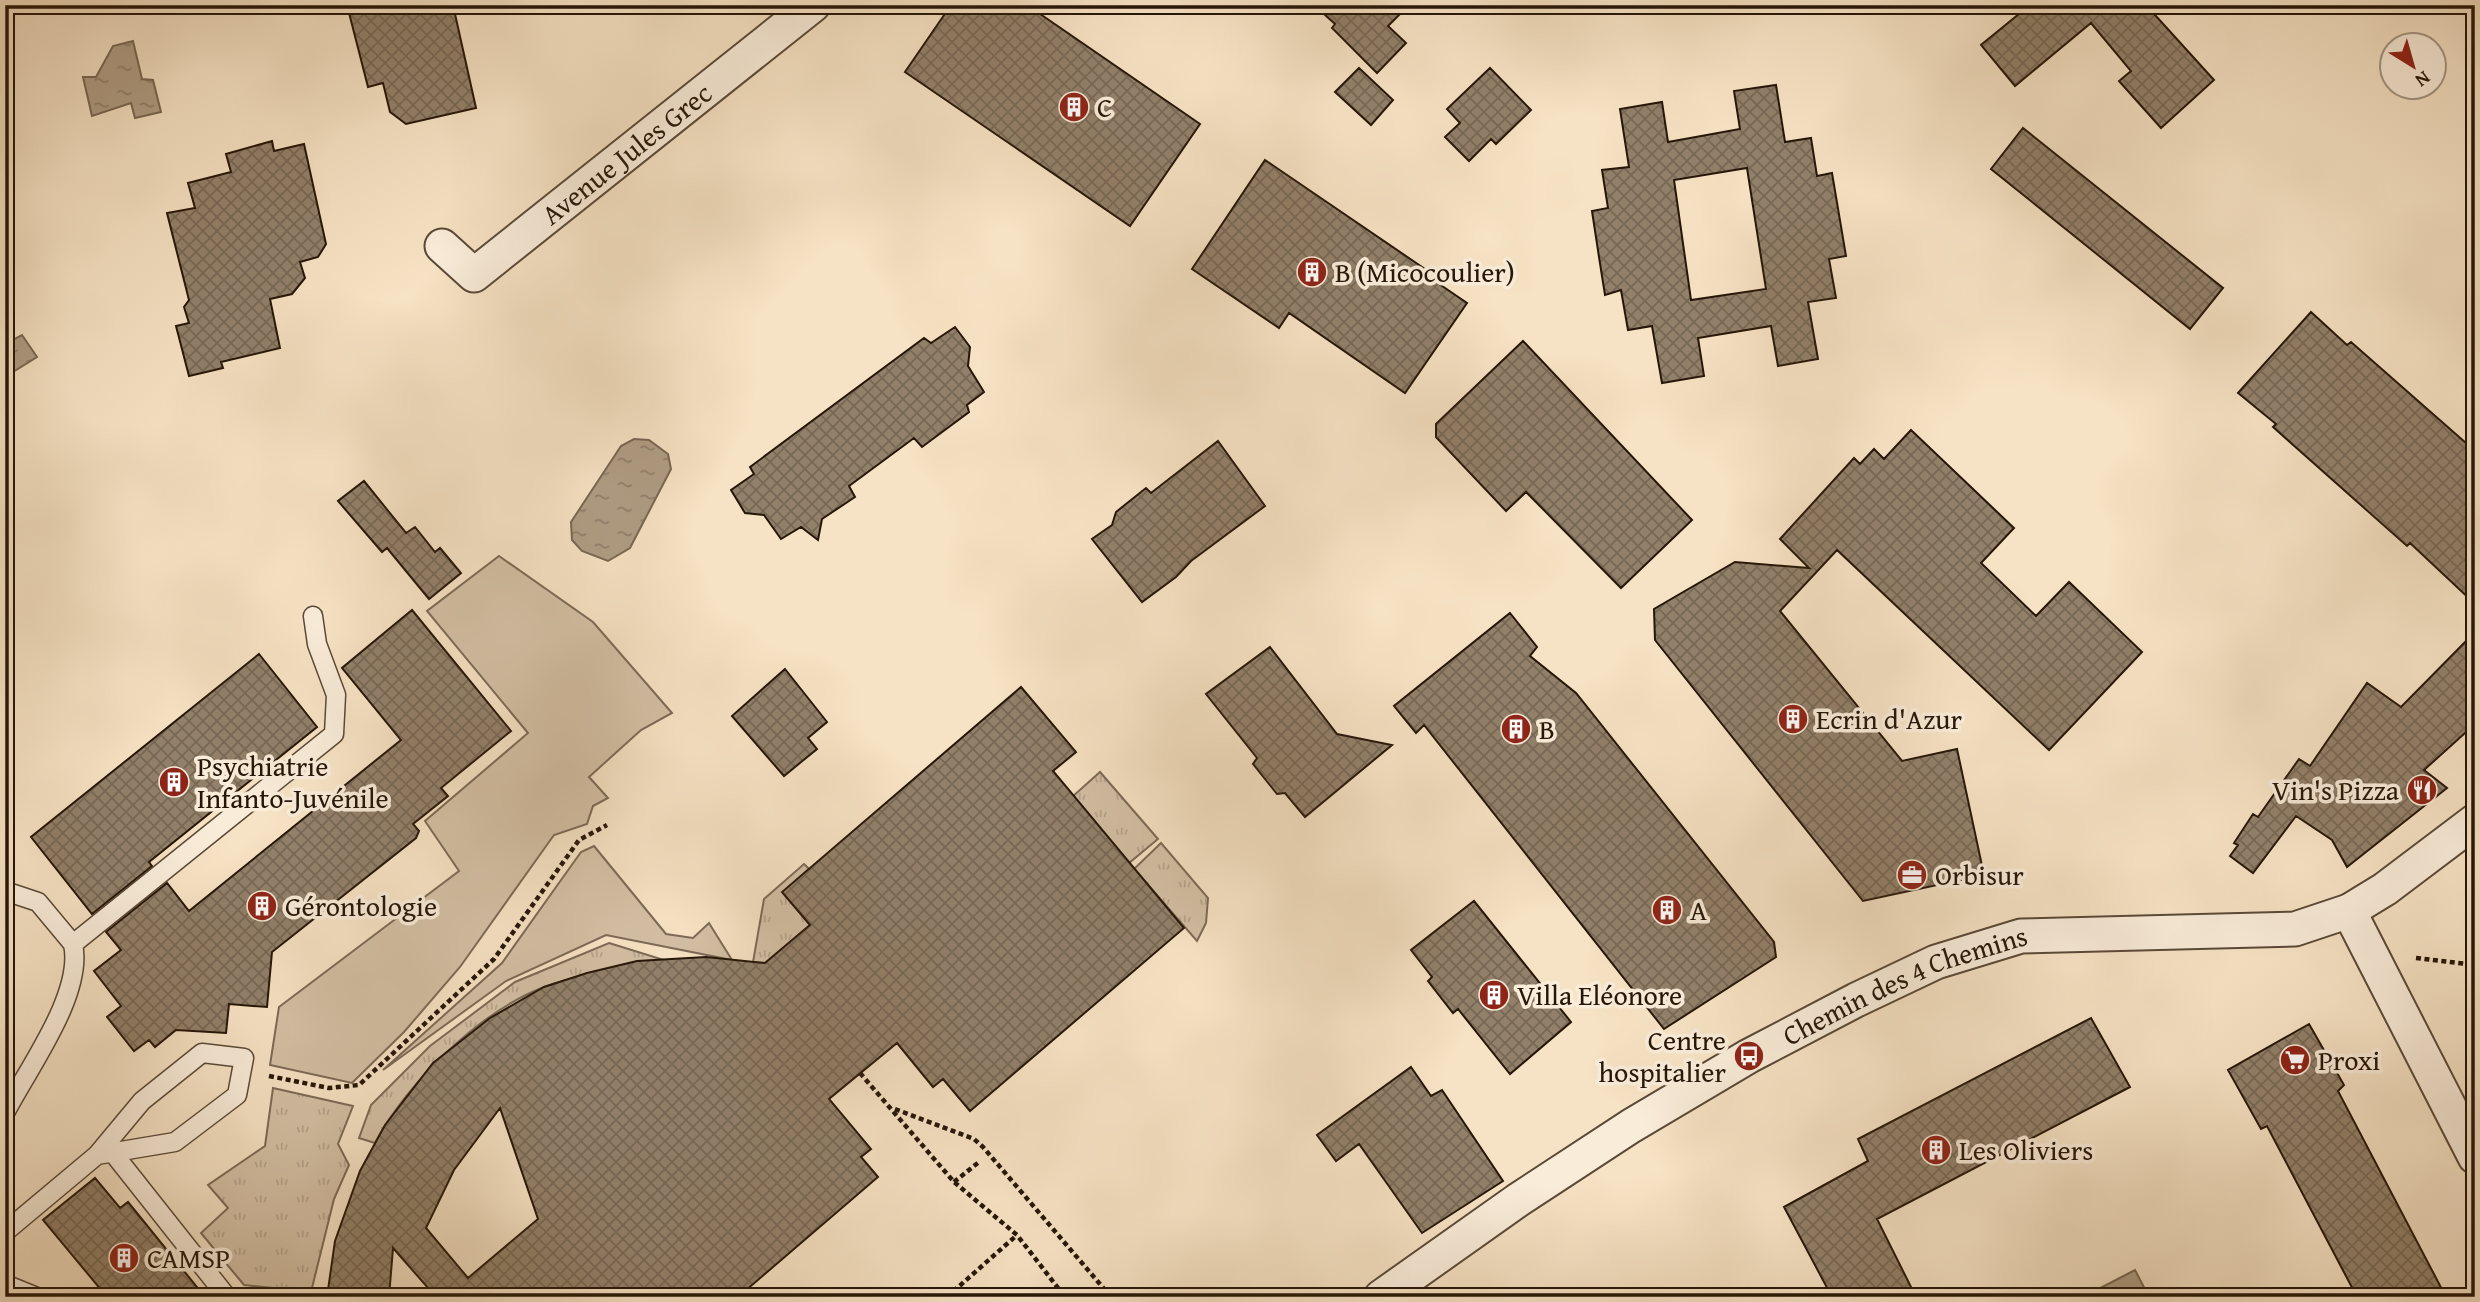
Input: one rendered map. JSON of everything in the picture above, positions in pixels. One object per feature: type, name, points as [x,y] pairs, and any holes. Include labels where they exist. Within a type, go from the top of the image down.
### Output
[{"type":"street","name":"Avenue Jules Grec","points":[[442,246],[474,275],[813,5]]},
{"type":"street","name":"Chemin des 4 Chemins","points":[[1381,1297],[1518,1200],[1631,1126],[1749,1056],[1856,999],[1936,962],[2021,936],[2295,929],[2349,911],[2385,889],[2475,821]]},
{"type":"street","points":[[2349,911],[2475,1157]]},
{"type":"lane","points":[[74,944],[334,734],[336,695],[317,644],[313,616]]},
{"type":"lane","points":[[5,891],[38,902],[74,944],[77,963],[69,997],[5,1114]]},
{"type":"lane","points":[[5,1232],[105,1154],[142,1101],[202,1053],[244,1058],[237,1095],[175,1142],[105,1154]]},
{"type":"lane","points":[[105,1154],[227,1297]]},
{"type":"lane","points":[[5,1284],[37,1297]]},
{"type":"path","points":[[241,1073],[329,1088],[359,1085],[494,959],[579,840],[607,825]]},
{"type":"path","points":[[2380,972],[2409,958],[2435,958],[2467,964]]},
{"type":"path","points":[[860,1073],[954,1182],[1017,1235],[1065,1297]]},
{"type":"path","points":[[892,1108],[974,1139],[1111,1297]]},
{"type":"path","points":[[954,1182],[979,1161]]},
{"type":"path","points":[[947,1297],[1017,1235]]},
{"type":"green space","points":[[499,556],[593,622],[672,713],[641,730],[589,777],[608,798],[593,806],[587,824],[554,835],[460,967],[404,1032],[352,1083],[270,1065],[279,1007],[459,871],[425,821],[528,733],[427,611]]},
{"type":"green space","points":[[1100,772],[1158,839],[1129,863],[1072,797]]},
{"type":"green space","points":[[1161,843],[1208,898],[1206,923],[1197,941],[1134,869]]},
{"type":"green space","points":[[594,846],[666,934],[693,938],[709,923],[732,960],[606,935],[506,981],[383,1070],[502,963],[581,852]]},
{"type":"green space","points":[[804,864],[809,869],[783,892],[810,925],[765,963],[753,962],[764,899]]},
{"type":"green space","points":[[609,943],[664,960],[573,978],[519,998],[471,1031],[426,1073],[406,1096],[375,1143],[359,1138],[371,1105],[430,1046],[515,982]]},
{"type":"green space","points":[[273,1088],[353,1106],[338,1144],[349,1165],[334,1199],[311,1292],[244,1285],[201,1233],[228,1208],[208,1185],[265,1146]]},
{"type":"water","points":[[133,41],[142,79],[153,80],[161,112],[135,118],[131,103],[92,116],[83,77],[96,77],[113,46]]},
{"type":"water","points":[[22,335],[37,357],[5,377],[5,344]]},
{"type":"water","points":[[634,439],[649,440],[668,454],[671,469],[630,548],[608,561],[582,551],[572,540],[571,522],[621,446]]},
{"type":"water","points":[[2135,1270],[2149,1297],[2083,1297]]},
{"type":"building","points":[[347,5],[453,5],[476,108],[406,124],[390,112],[383,83],[368,87]]},
{"type":"building","name":"C","points":[[951,5],[1027,5],[1200,124],[1130,226],[905,72]]},
{"type":"building","points":[[1314,5],[1409,5],[1388,26],[1406,43],[1377,73],[1332,28],[1335,24]]},
{"type":"building","points":[[2030,5],[2146,5],[2214,80],[2161,128],[2119,81],[2131,71],[2091,23],[2015,86],[1981,45]]},
{"type":"building","points":[[1359,68],[1393,100],[1371,125],[1335,92]]},
{"type":"building","points":[[1490,68],[1531,110],[1496,144],[1491,139],[1469,161],[1445,137],[1460,123],[1447,109]]},
{"type":"building","points":[[1776,85],[1785,142],[1811,138],[1817,176],[1832,173],[1846,256],[1829,259],[1836,298],[1808,302],[1818,359],[1778,366],[1771,326],[1698,338],[1704,376],[1662,383],[1652,326],[1628,330],[1621,290],[1605,295],[1592,211],[1608,208],[1602,170],[1629,167],[1620,109],[1662,102],[1668,142],[1740,129],[1734,91]],"holes":[[[1747,168],[1766,289],[1691,300],[1674,180]]]},
{"type":"building","points":[[2023,128],[2223,288],[2190,329],[1991,169]]},
{"type":"building","points":[[272,141],[274,151],[304,144],[326,244],[318,257],[300,262],[305,278],[292,294],[270,299],[280,348],[221,362],[223,368],[189,376],[176,326],[189,323],[184,307],[189,300],[167,213],[195,208],[188,183],[231,172],[226,154]]},
{"type":"building","name":"B (Micocoulier)","points":[[1265,160],[1425,269],[1423,273],[1467,303],[1405,393],[1289,313],[1279,328],[1192,269]]},
{"type":"building","points":[[2311,312],[2347,345],[2351,342],[2475,451],[2475,604],[2410,543],[2407,546],[2273,427],[2276,424],[2238,393]]},
{"type":"building","points":[[955,327],[970,347],[968,366],[984,392],[967,405],[969,412],[922,447],[914,438],[849,486],[855,497],[822,519],[818,540],[801,527],[781,539],[764,515],[745,513],[731,490],[754,474],[750,467],[924,338],[931,343]]},
{"type":"building","points":[[1523,341],[1692,520],[1621,588],[1526,492],[1506,511],[1436,437],[1436,424]]},
{"type":"building","points":[[1911,430],[2014,528],[1981,563],[2036,616],[2069,582],[2142,652],[2049,750],[1837,550],[1780,611],[1902,761],[1957,749],[1984,875],[1863,901],[1655,640],[1654,609],[1735,562],[1809,568],[1780,539],[1854,458],[1860,464],[1874,449],[1884,459]]},
{"type":"building","points":[[1218,441],[1265,506],[1191,561],[1176,577],[1142,602],[1092,539],[1112,525],[1116,512],[1146,488],[1151,493]]},
{"type":"building","points":[[364,481],[406,533],[415,527],[435,552],[440,548],[461,573],[429,599],[387,548],[382,552],[338,501]]},
{"type":"building","points":[[412,610],[511,731],[441,788],[448,796],[413,824],[419,831],[416,838],[272,952],[267,1007],[229,1004],[226,1033],[176,1030],[155,1047],[149,1040],[134,1051],[107,1017],[121,1006],[94,971],[121,950],[106,932],[167,883],[189,911],[401,740],[342,668]]},
{"type":"building","points":[[1510,613],[1537,647],[1530,656],[1576,693],[1774,942],[1776,957],[1664,1029],[1424,725],[1416,733],[1394,706]]},
{"type":"building","points":[[2475,632],[2475,724],[2424,770],[2447,788],[2347,867],[2332,840],[2296,816],[2253,873],[2230,856],[2238,845],[2234,843],[2253,814],[2258,817],[2299,759],[2310,766],[2367,683],[2401,707]]},
{"type":"building","points":[[1270,647],[1337,734],[1392,745],[1305,817],[1285,793],[1277,794],[1253,764],[1257,758],[1206,694]]},
{"type":"building","name":"Psychiatrie Infanto-Juvénile","points":[[259,654],[317,727],[149,862],[152,866],[92,914],[31,837]]},
{"type":"building","points":[[785,669],[827,722],[808,738],[817,749],[784,776],[732,716]]},
{"type":"building","points":[[1021,687],[1076,752],[1053,771],[1184,928],[970,1111],[943,1079],[933,1087],[897,1043],[829,1099],[871,1149],[861,1157],[878,1177],[738,1297],[436,1297],[393,1248],[389,1297],[327,1297],[335,1241],[360,1171],[385,1125],[433,1063],[490,1018],[544,987],[587,973],[637,961],[706,957],[765,963],[810,925],[782,892]],"holes":[[[500,1108],[538,1219],[468,1278],[426,1228],[454,1170]]]},
{"type":"building","name":"Villa Eléonore","points":[[1474,901],[1571,1022],[1510,1074],[1458,1009],[1453,1013],[1428,981],[1432,977],[1411,950]]},
{"type":"building","name":"Les Oliviers","points":[[2091,1018],[2130,1087],[1877,1219],[1916,1297],[1832,1297],[1784,1207],[1868,1161],[1858,1139]]},
{"type":"building","points":[[2309,1024],[2344,1085],[2338,1091],[2446,1297],[2357,1297],[2267,1126],[2261,1129],[2228,1070]]},
{"type":"building","points":[[1411,1067],[1431,1096],[1442,1090],[1503,1181],[1422,1233],[1359,1144],[1336,1161],[1317,1135]]},
{"type":"building","name":"CAMSP","points":[[95,1178],[120,1208],[128,1202],[205,1297],[107,1297],[43,1220]]},
{"type":"place","name":"C","points":[[1074,107]]},
{"type":"place","name":"B (Micocoulier)","points":[[1312,272]]},
{"type":"place","name":"Ecrin d'Azur","points":[[1793,719]]},
{"type":"place","name":"B","points":[[1516,729]]},
{"type":"place","name":"Psychiatrie Infanto-Juvénile","points":[[174,782]]},
{"type":"place","name":"Vin's Pizza","points":[[2422,790]]},
{"type":"place","name":"Orbisur","points":[[1912,875]]},
{"type":"place","name":"Gérontologie","points":[[262,906]]},
{"type":"place","name":"A","points":[[1667,910]]},
{"type":"place","name":"Villa Eléonore","points":[[1494,995]]},
{"type":"place","name":"Centre hospitalier","points":[[1749,1056]]},
{"type":"place","name":"Proxi","points":[[2295,1060]]},
{"type":"place","name":"Les Oliviers","points":[[1936,1150]]},
{"type":"place","name":"CAMSP","points":[[124,1258]]}]
